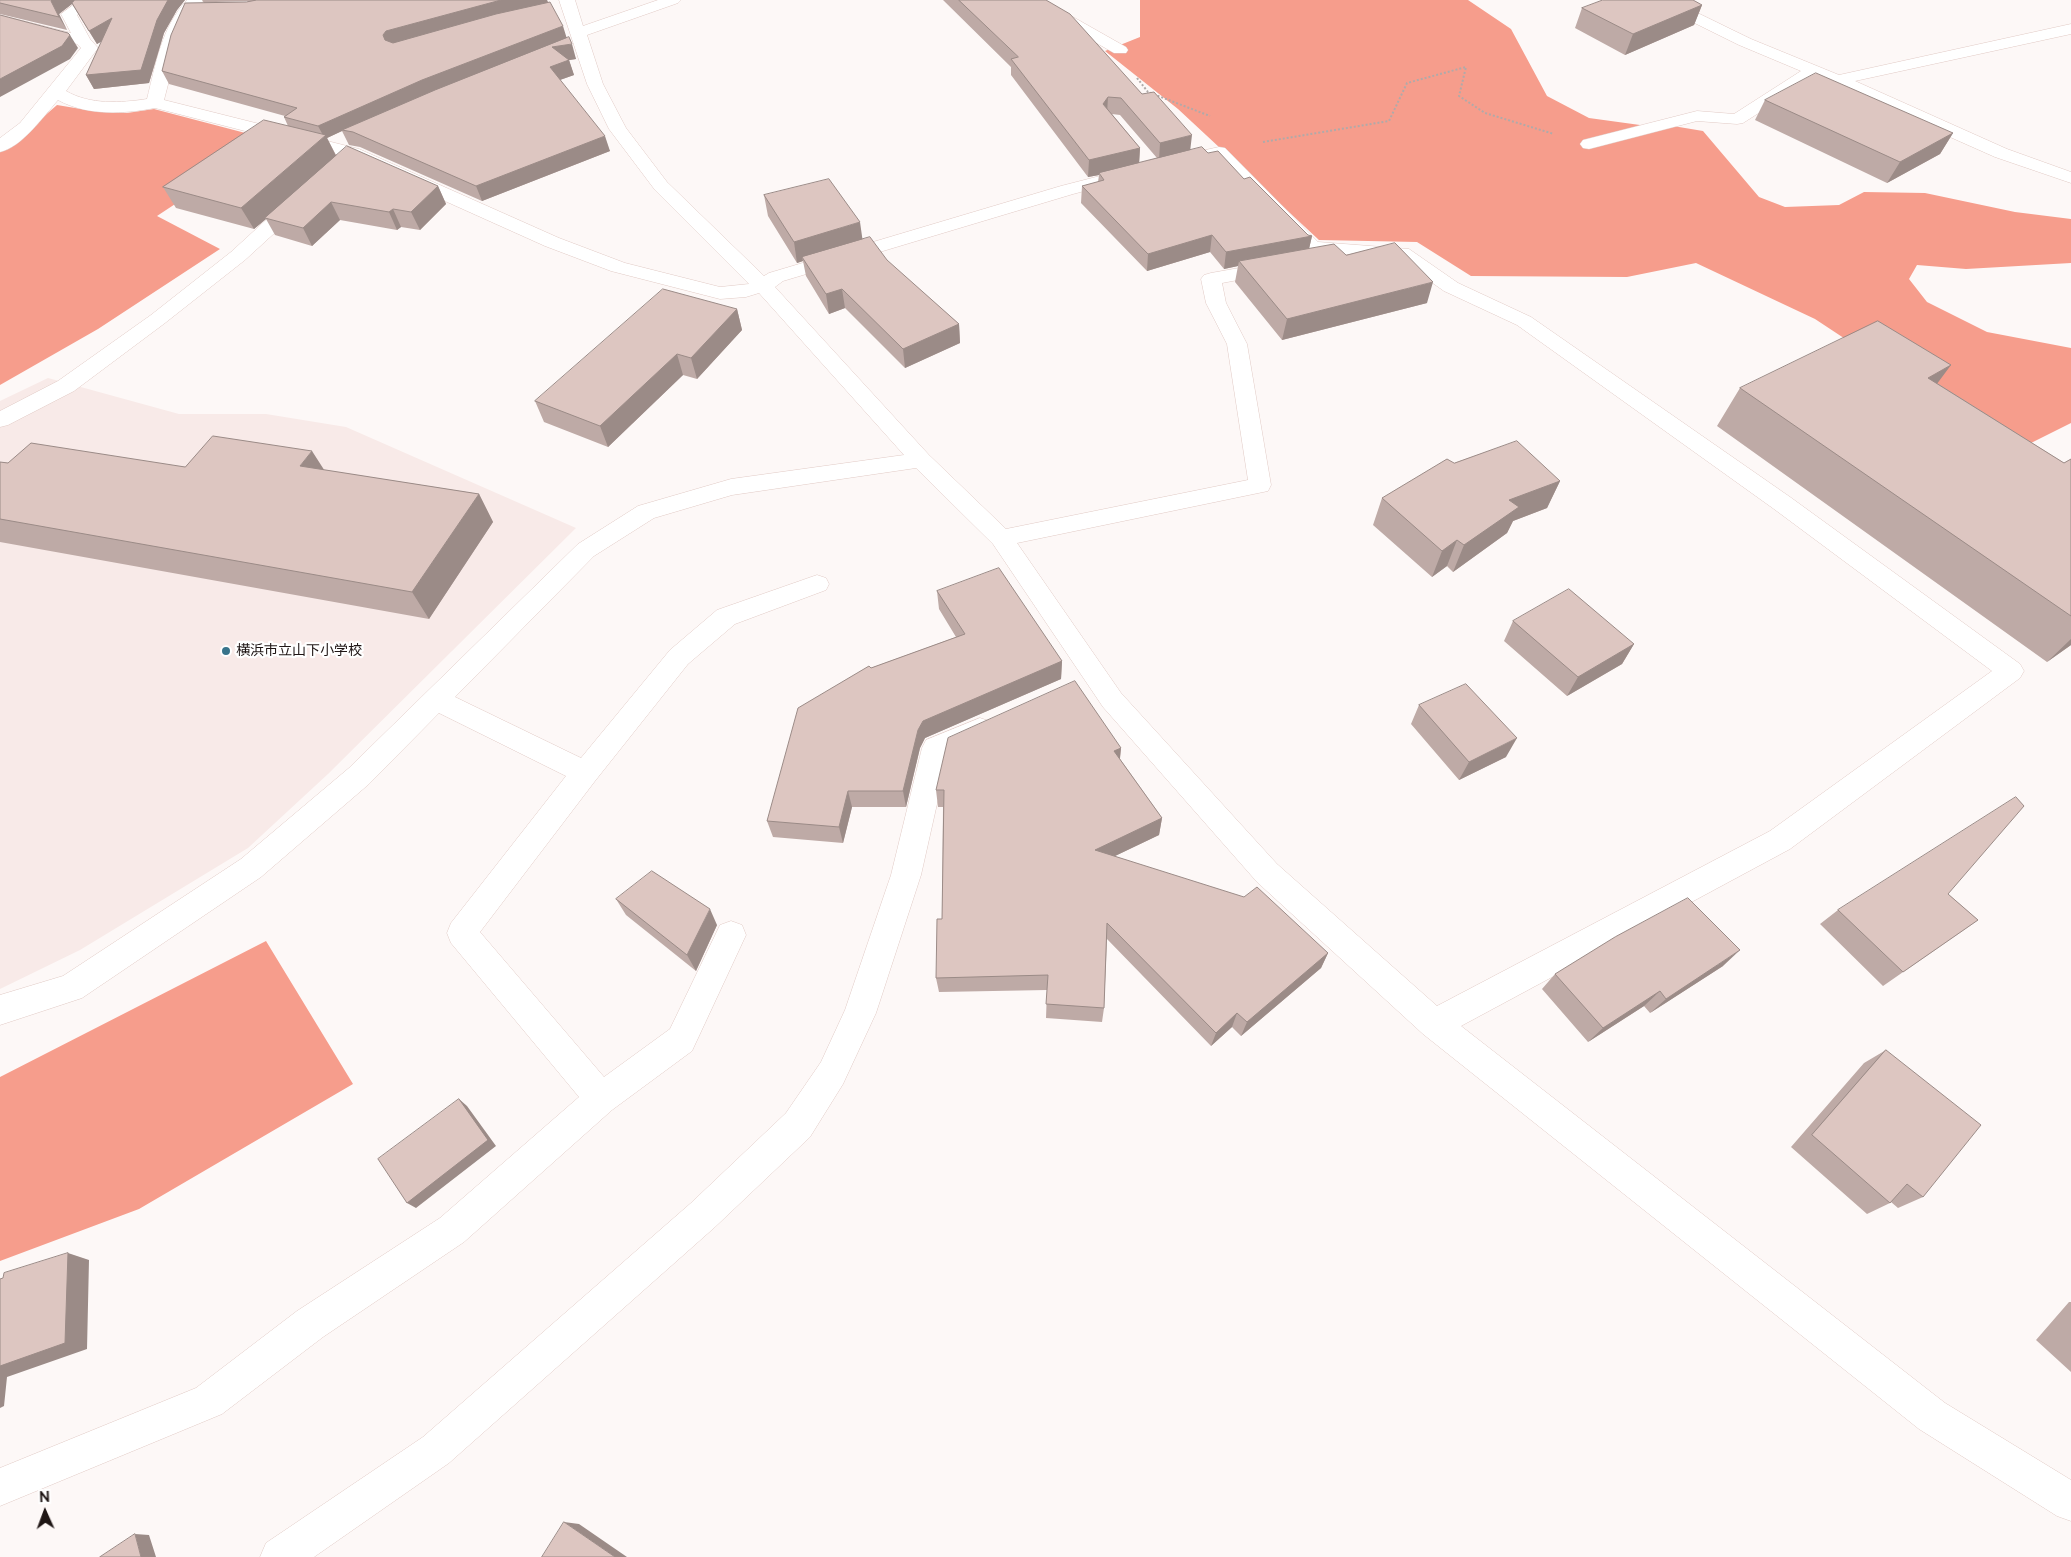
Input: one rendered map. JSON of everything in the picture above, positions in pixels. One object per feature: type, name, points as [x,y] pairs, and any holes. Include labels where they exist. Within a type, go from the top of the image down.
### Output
[{"type":"street","points":[[0,147],[26,127],[90,48],[83,41],[69,14],[90,0]]},
{"type":"street","points":[[573,41],[673,0]]},
{"type":"street","points":[[1032,0],[1120,50]]},
{"type":"street","points":[[1659,0],[1745,42],[1838,80],[2001,153],[2071,178]]},
{"type":"street","points":[[562,5],[573,41],[618,129],[661,186],[763,286],[921,460],[1001,538],[1083,683],[1112,700],[1267,873],[1434,1024],[1932,1416],[2071,1502]]},
{"type":"street","points":[[155,103],[173,30],[196,6]]},
{"type":"street","points":[[0,20],[3,19],[83,41]]},
{"type":"street","points":[[1838,80],[2071,29]]},
{"type":"street","points":[[1588,144],[1697,116],[1736,119],[1814,70]]},
{"type":"street","points":[[56,92],[73,102],[113,107],[134,107],[155,103],[353,153],[552,242],[618,267],[720,293],[746,291],[763,286],[776,277],[1067,190],[1219,152],[1313,247],[1402,253],[1451,287],[1524,321],[1782,503],[2011,672],[1780,840],[1434,1024]]},
{"type":"street","points":[[327,146],[354,135]]},
{"type":"street","points":[[338,166],[353,153]]},
{"type":"street","points":[[0,420],[66,386],[158,319],[238,256],[309,192]]},
{"type":"street","points":[[1001,538],[1260,485],[1237,344],[1216,303],[1211,279],[1365,251]]},
{"type":"street","points":[[0,1010],[71,988],[251,868],[359,776],[586,550],[646,512],[731,487],[921,460]]},
{"type":"street","points":[[602,1100],[462,932],[678,657],[726,617],[816,584]]},
{"type":"street","points":[[436,699],[585,773]]},
{"type":"street","points":[[280,1557],[436,1450],[703,1215],[798,1125],[832,1072],[860,1012],[906,875],[936,748],[1007,717]]},
{"type":"street","points":[[0,1487],[209,1401],[310,1324],[452,1230],[602,1100],[681,1040],[731,935]]},
{"type":"path","points":[[1120,50],[1130,69],[1148,92],[1210,116]]},
{"type":"path","points":[[1219,152],[1267,141],[1389,121],[1407,83],[1466,67],[1459,96],[1478,109],[1485,113],[1588,144]]},
{"type":"path","points":[[1259,136],[1267,141]]},
{"type":"shaded area","points":[[1140,0],[1468,0],[1511,29],[1547,96],[1589,118],[1640,125],[1667,125],[1703,131],[1759,197],[1785,207],[1839,205],[1864,192],[1925,193],[2015,212],[2071,219],[2071,263],[1966,269],[1917,265],[1909,279],[1927,302],[1987,332],[2071,348],[2071,423],[2015,451],[1815,319],[1696,263],[1627,277],[1471,276],[1417,242],[1319,240],[1178,109],[1105,51],[1140,37]]},
{"type":"shaded area","points":[[57,105],[99,112],[127,113],[154,109],[272,140],[157,216],[220,249],[98,329],[0,385],[0,149],[33,126]]},
{"type":"shaded area","name":"横浜市立山下小学校","points":[[48,378],[179,414],[266,414],[346,427],[576,528],[328,774],[248,848],[80,950],[0,989],[0,401]]},
{"type":"shaded area","points":[[266,941],[353,1084],[139,1209],[0,1261],[0,1077]]},
{"type":"building","points":[[0,0],[52,0],[59,17],[0,3]]},
{"type":"building","points":[[75,0],[168,0],[157,20],[141,70],[86,75],[112,18],[89,31],[72,3]]},
{"type":"building","points":[[257,0],[501,0],[386,31],[383,35],[385,40],[393,43],[496,14],[550,2],[563,26],[422,80],[318,126],[284,117],[297,108],[162,71],[171,35],[185,3],[246,2]]},
{"type":"building","points":[[959,0],[1046,0],[1070,14],[1142,94],[1154,92],[1192,135],[1160,143],[1121,98],[1108,97],[1103,104],[1140,148],[1089,160],[1011,59],[1018,57]]},
{"type":"building","points":[[1603,0],[1693,0],[1702,5],[1633,34],[1582,8]]},
{"type":"building","points":[[0,15],[70,35],[62,46],[0,79]]},
{"type":"building","points":[[569,37],[572,44],[552,47],[569,60],[550,67],[605,136],[476,186],[353,132],[342,130],[435,90]]},
{"type":"building","points":[[1816,73],[1953,133],[1900,162],[1765,100]]},
{"type":"building","points":[[264,120],[326,135],[241,208],[163,187]]},
{"type":"building","points":[[347,146],[438,186],[411,212],[393,209],[389,212],[331,202],[303,228],[265,218]]},
{"type":"building","points":[[1202,147],[1208,153],[1218,151],[1244,179],[1250,177],[1308,235],[1312,236],[1226,252],[1212,235],[1148,254],[1082,186],[1104,180],[1099,173]]},
{"type":"building","points":[[829,179],[860,222],[794,242],[764,195]]},
{"type":"building","points":[[870,237],[887,260],[959,324],[903,349],[842,289],[826,294],[802,257]]},
{"type":"building","points":[[1395,243],[1433,282],[1287,319],[1239,261],[1334,244],[1346,255]]},
{"type":"building","points":[[663,289],[737,309],[691,358],[677,354],[600,426],[535,401]]},
{"type":"building","points":[[1878,321],[1951,365],[1928,378],[2064,463],[2071,459],[2071,616],[1740,388]]},
{"type":"building","points":[[213,436],[312,451],[300,466],[479,494],[412,592],[0,519],[0,462],[8,463],[31,443],[185,467]]},
{"type":"building","points":[[1517,441],[1560,481],[1509,500],[1519,507],[1464,545],[1457,540],[1442,551],[1382,498],[1447,459],[1454,463]]},
{"type":"building","points":[[999,568],[1062,661],[923,721],[918,730],[903,791],[848,791],[839,827],[767,821],[798,708],[869,666],[871,668],[965,634],[937,591]]},
{"type":"building","points":[[1569,589],[1634,644],[1578,677],[1513,621]]},
{"type":"building","points":[[1075,681],[1121,748],[1114,751],[1162,818],[1095,850],[1244,897],[1257,887],[1328,953],[1247,1022],[1237,1013],[1216,1033],[1107,923],[1104,1008],[1046,1004],[1048,975],[936,978],[937,919],[942,919],[944,790],[936,790],[948,738]]},
{"type":"building","points":[[1466,684],[1517,738],[1469,762],[1419,705]]},
{"type":"building","points":[[2016,797],[2024,806],[1948,894],[1978,920],[1903,972],[1838,910]]},
{"type":"building","points":[[652,871],[710,909],[687,955],[616,899]]},
{"type":"building","points":[[1688,898],[1740,950],[1666,999],[1660,991],[1603,1028],[1555,974],[1615,937]]},
{"type":"building","points":[[1886,1050],[1981,1125],[1923,1197],[1907,1184],[1890,1203],[1812,1135]]},
{"type":"building","points":[[459,1099],[488,1140],[407,1203],[378,1159]]},
{"type":"building","points":[[68,1253],[65,1343],[0,1366],[0,1279],[3,1278],[4,1273]]},
{"type":"building","points":[[564,1522],[615,1557],[542,1557]]},
{"type":"building","points":[[135,1534],[141,1557],[100,1557]]},
{"type":"place","name":"横浜市立山下小学校","points":[[226,651]]}]
